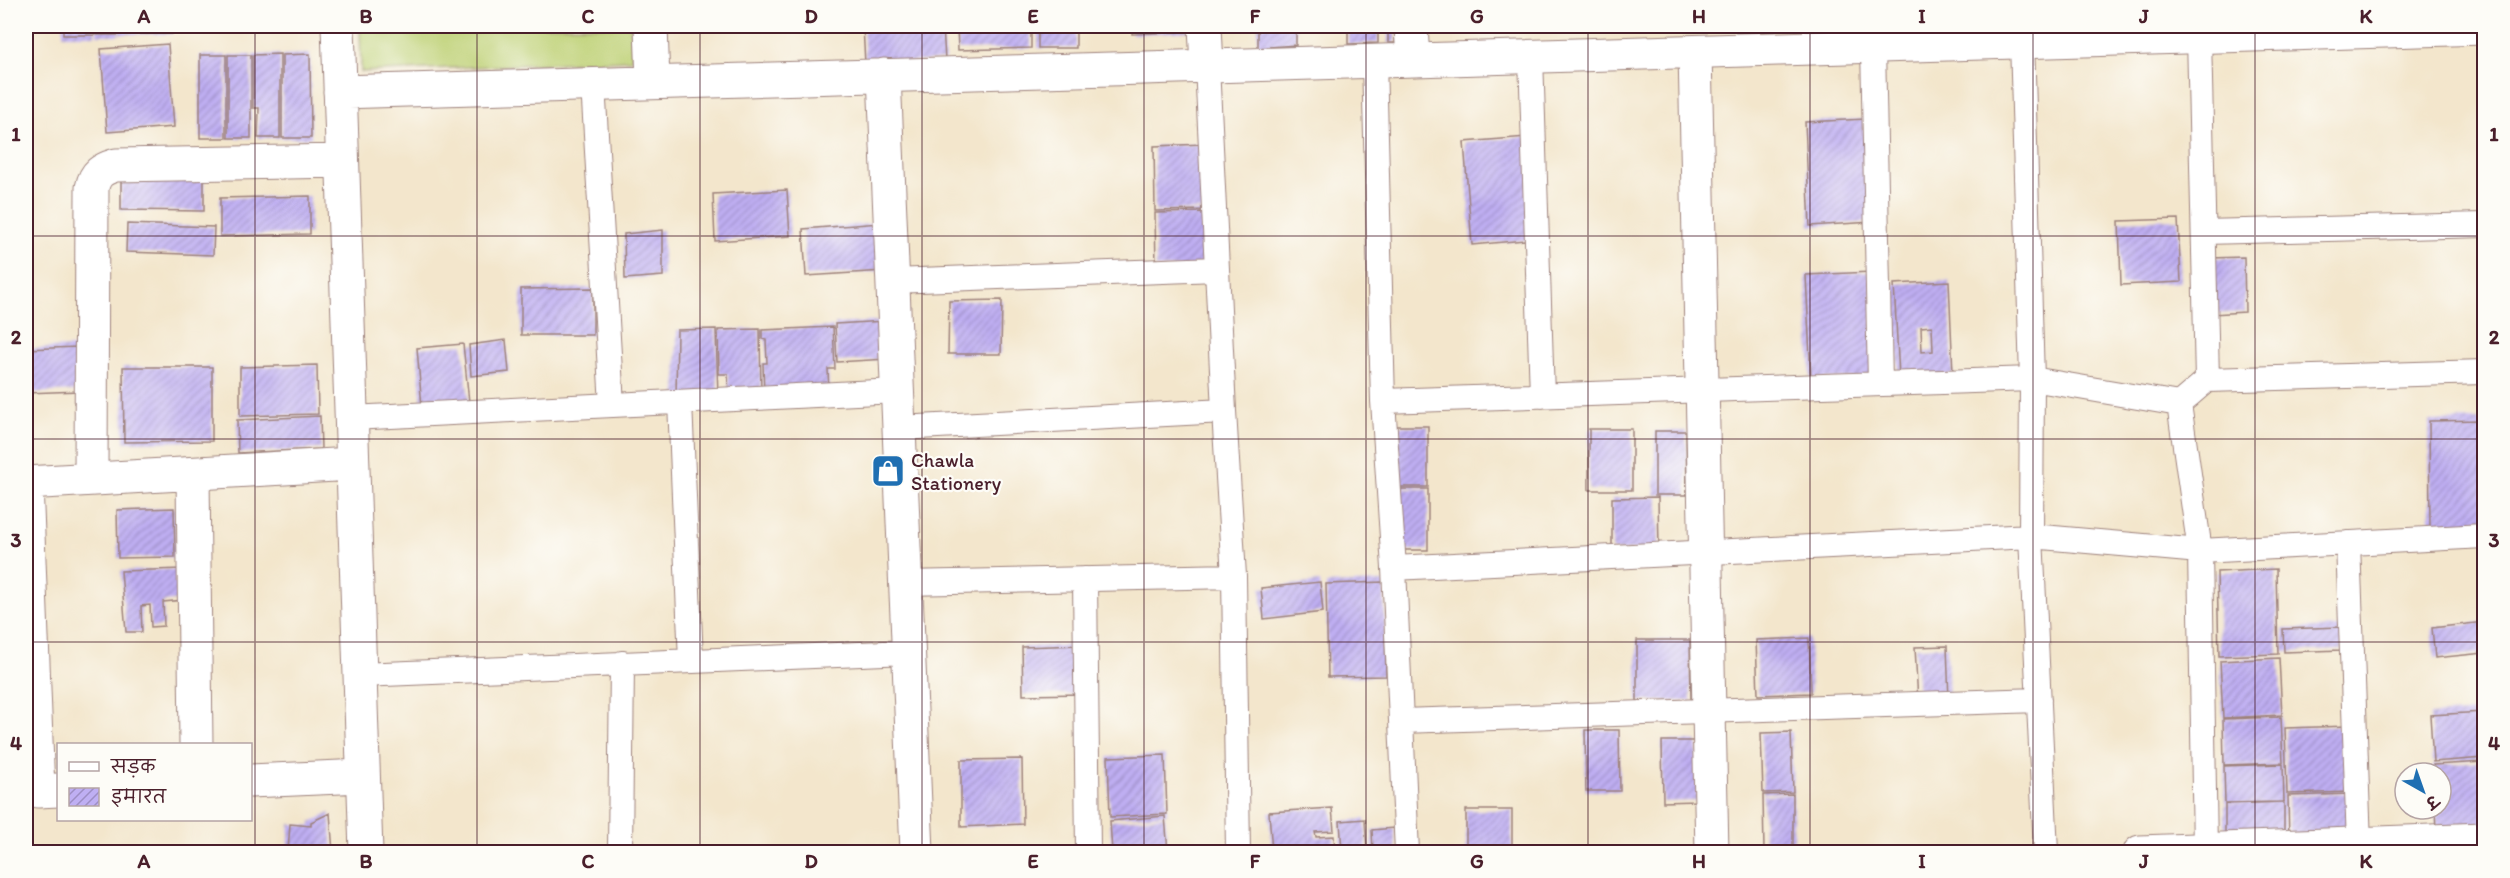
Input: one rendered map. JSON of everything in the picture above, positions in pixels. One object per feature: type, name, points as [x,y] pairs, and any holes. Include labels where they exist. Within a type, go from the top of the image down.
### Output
[{"type":"street","points":[[338,26],[366,852]]},
{"type":"street","points":[[651,26],[653,82]]},
{"type":"street","points":[[1205,26],[1207,66]]},
{"type":"street","points":[[1411,26],[1413,60]]},
{"type":"street","points":[[340,92],[1531,56],[1657,39],[1695,52],[1873,46],[1916,35],[2022,42],[2199,31],[2484,28]]},
{"type":"street","points":[[1695,52],[1712,852]]},
{"type":"street","points":[[884,75],[917,852]]},
{"type":"street","points":[[91,479],[92,188],[94,178],[99,171],[116,165],[342,161]]},
{"type":"street","points":[[41,791],[26,483],[352,464]]},
{"type":"street","points":[[193,474],[196,743]]},
{"type":"street","points":[[252,781],[363,776]]},
{"type":"street","points":[[2140,852],[2484,839]]},
{"type":"lane","points":[[2199,31],[2207,380]]},
{"type":"lane","points":[[2022,42],[2032,379],[2031,536],[2046,852]]},
{"type":"lane","points":[[1873,46],[1880,384]]},
{"type":"lane","points":[[1531,56],[1542,396]]},
{"type":"lane","points":[[1374,61],[1383,401],[1394,568],[1407,852]]},
{"type":"lane","points":[[1207,66],[1234,576],[1238,852]]},
{"type":"lane","points":[[593,84],[612,405]]},
{"type":"lane","points":[[2204,232],[2484,225]]},
{"type":"lane","points":[[893,281],[1217,269]]},
{"type":"lane","points":[[2179,404],[2207,380],[2484,372]]},
{"type":"lane","points":[[1383,401],[2032,379],[2179,404]]},
{"type":"lane","points":[[351,418],[897,391]]},
{"type":"lane","points":[[680,402],[691,661]]},
{"type":"lane","points":[[2179,404],[2200,551],[2205,850]]},
{"type":"lane","points":[[899,428],[1224,411]]},
{"type":"lane","points":[[1394,568],[2031,536],[2200,551],[2484,536]]},
{"type":"lane","points":[[2348,543],[2359,844]]},
{"type":"lane","points":[[905,583],[1234,576]]},
{"type":"lane","points":[[1085,579],[1088,852]]},
{"type":"lane","points":[[360,675],[908,652]]},
{"type":"lane","points":[[620,852],[622,663]]},
{"type":"lane","points":[[1401,722],[2039,700]]},
{"type":"green space","points":[[360,26],[631,26],[632,60],[361,72]]},
{"type":"building","points":[[63,26],[95,26],[95,35],[63,35]]},
{"type":"building","points":[[97,26],[119,26],[119,35],[97,35]]},
{"type":"building","points":[[120,26],[145,26],[145,34],[120,34]]},
{"type":"building","points":[[145,26],[172,26],[172,34],[145,34]]},
{"type":"building","points":[[863,26],[943,26],[945,60],[865,64]]},
{"type":"building","points":[[957,26],[1031,26],[1031,48],[958,50]]},
{"type":"building","points":[[1038,26],[1076,26],[1076,48],[1038,48]]},
{"type":"building","points":[[1132,26],[1196,26],[1196,31],[1132,34]]},
{"type":"building","points":[[1258,26],[1296,26],[1296,45],[1258,48]]},
{"type":"building","points":[[1348,26],[1378,26],[1378,43],[1348,44]]},
{"type":"building","points":[[1388,26],[1395,26],[1395,43],[1388,43]]},
{"type":"building","points":[[168,44],[174,127],[107,132],[101,49]]},
{"type":"building","points":[[280,54],[280,138],[258,138],[259,108],[253,108],[253,55]]},
{"type":"building","points":[[310,54],[311,138],[282,138],[282,55]]},
{"type":"building","points":[[200,55],[226,55],[226,138],[200,138]]},
{"type":"building","points":[[228,55],[251,55],[251,138],[228,138]]},
{"type":"building","points":[[1866,119],[1872,222],[1810,226],[1805,122]]},
{"type":"building","points":[[1527,137],[1536,239],[1472,245],[1464,142]]},
{"type":"building","points":[[1204,144],[1205,210],[1155,211],[1154,146]]},
{"type":"building","points":[[121,174],[204,175],[204,211],[121,210]]},
{"type":"building","points":[[787,190],[790,236],[715,241],[713,194]]},
{"type":"building","points":[[310,196],[310,234],[220,236],[220,198]]},
{"type":"building","points":[[1205,212],[1206,267],[1156,268],[1155,213]]},
{"type":"building","points":[[2178,219],[2181,282],[2121,285],[2119,221]]},
{"type":"building","points":[[880,223],[884,271],[806,276],[803,229]]},
{"type":"building","points":[[127,224],[214,227],[213,255],[126,252]]},
{"type":"building","points":[[663,230],[663,276],[625,279],[624,234]]},
{"type":"building","points":[[2244,257],[2245,312],[2212,314],[2211,258]]},
{"type":"building","points":[[1871,272],[1875,377],[1811,379],[1806,275]]},
{"type":"building","points":[[1949,281],[1953,374],[1899,377],[1894,284]],"holes":[[[1932,326],[1933,351],[1922,352],[1921,327]]]},
{"type":"building","points":[[593,288],[593,335],[521,335],[521,289]]},
{"type":"building","points":[[1002,300],[1001,354],[948,354],[949,301]]},
{"type":"building","points":[[885,321],[887,359],[837,362],[835,324]]},
{"type":"building","points":[[833,327],[835,369],[828,369],[829,393],[764,396],[763,363],[767,363],[766,340],[762,339],[762,330]]},
{"type":"building","points":[[716,329],[718,397],[676,398],[677,330]]},
{"type":"building","points":[[760,329],[761,396],[729,397],[728,374],[719,374],[718,330]]},
{"type":"building","points":[[506,340],[509,372],[471,376],[469,345]]},
{"type":"building","points":[[463,344],[469,402],[422,407],[417,348]]},
{"type":"building","points":[[78,347],[80,391],[26,393],[26,349]]},
{"type":"building","points":[[317,365],[318,414],[240,416],[240,367]]},
{"type":"building","points":[[123,367],[212,367],[212,441],[124,442]]},
{"type":"building","points":[[320,416],[321,449],[238,453],[237,420]]},
{"type":"building","points":[[2484,420],[2484,529],[2430,529],[2429,421]]},
{"type":"building","points":[[1395,426],[1428,426],[1428,487],[1395,487]]},
{"type":"building","points":[[1589,429],[1632,429],[1632,490],[1589,490]]},
{"type":"building","points":[[1655,431],[1686,431],[1687,495],[1655,495]]},
{"type":"building","points":[[1394,489],[1428,489],[1428,550],[1394,550]]},
{"type":"building","points":[[1658,497],[1659,549],[1612,551],[1612,498]]},
{"type":"building","points":[[174,508],[175,557],[118,558],[117,510]]},
{"type":"building","points":[[183,569],[184,600],[163,602],[164,626],[151,627],[150,605],[141,606],[142,632],[126,632],[121,571]]},
{"type":"building","points":[[2276,569],[2278,654],[2219,656],[2217,572]]},
{"type":"building","points":[[1320,582],[1323,612],[1264,619],[1261,588]]},
{"type":"building","points":[[1384,582],[1386,676],[1328,677],[1326,584]]},
{"type":"building","points":[[2484,622],[2484,653],[2435,658],[2432,628]]},
{"type":"building","points":[[2341,627],[2342,650],[2284,652],[2283,629]]},
{"type":"building","points":[[1809,638],[1811,693],[1758,695],[1756,640]]},
{"type":"building","points":[[1637,640],[1690,640],[1691,701],[1637,701]]},
{"type":"building","points":[[1082,645],[1084,694],[1023,695],[1022,647]]},
{"type":"building","points":[[1947,646],[1949,701],[1918,702],[1915,647]]},
{"type":"building","points":[[2279,658],[2282,715],[2223,718],[2220,661]]},
{"type":"building","points":[[2484,712],[2484,758],[2433,761],[2430,715]]},
{"type":"building","points":[[2281,717],[2283,763],[2224,765],[2223,719]]},
{"type":"building","points":[[2349,726],[2350,792],[2287,794],[2285,728]]},
{"type":"building","points":[[1585,730],[1619,730],[1620,791],[1586,791]]},
{"type":"building","points":[[1791,732],[1793,792],[1763,793],[1761,733]]},
{"type":"building","points":[[1662,741],[1697,741],[1697,801],[1663,802]]},
{"type":"building","points":[[1165,755],[1167,814],[1110,817],[1108,757]]},
{"type":"building","points":[[1022,759],[1023,824],[961,827],[961,760]]},
{"type":"building","points":[[2484,762],[2484,828],[2437,830],[2437,821],[2453,821],[2453,764]]},
{"type":"building","points":[[2283,764],[2284,802],[2225,803],[2224,766]]},
{"type":"building","points":[[1793,794],[1793,852],[1764,852],[1763,795]]},
{"type":"building","points":[[2350,794],[2351,839],[2289,841],[2288,796]]},
{"type":"building","points":[[2284,802],[2284,840],[2225,842],[2225,804]]},
{"type":"building","points":[[1332,808],[1334,831],[1315,832],[1316,837],[1334,836],[1335,852],[1272,852],[1269,812]]},
{"type":"building","points":[[1466,810],[1512,810],[1512,852],[1466,852]]},
{"type":"building","points":[[330,813],[333,852],[288,852],[290,824],[311,826],[311,822]]},
{"type":"building","points":[[1165,816],[1168,852],[1112,852],[1110,821]]},
{"type":"building","points":[[1365,819],[1367,852],[1342,852],[1340,821]]},
{"type":"building","points":[[1394,828],[1396,852],[1373,852],[1372,830]]},
{"type":"place","name":"Chawla Stationery","points":[[888,471]]}]
